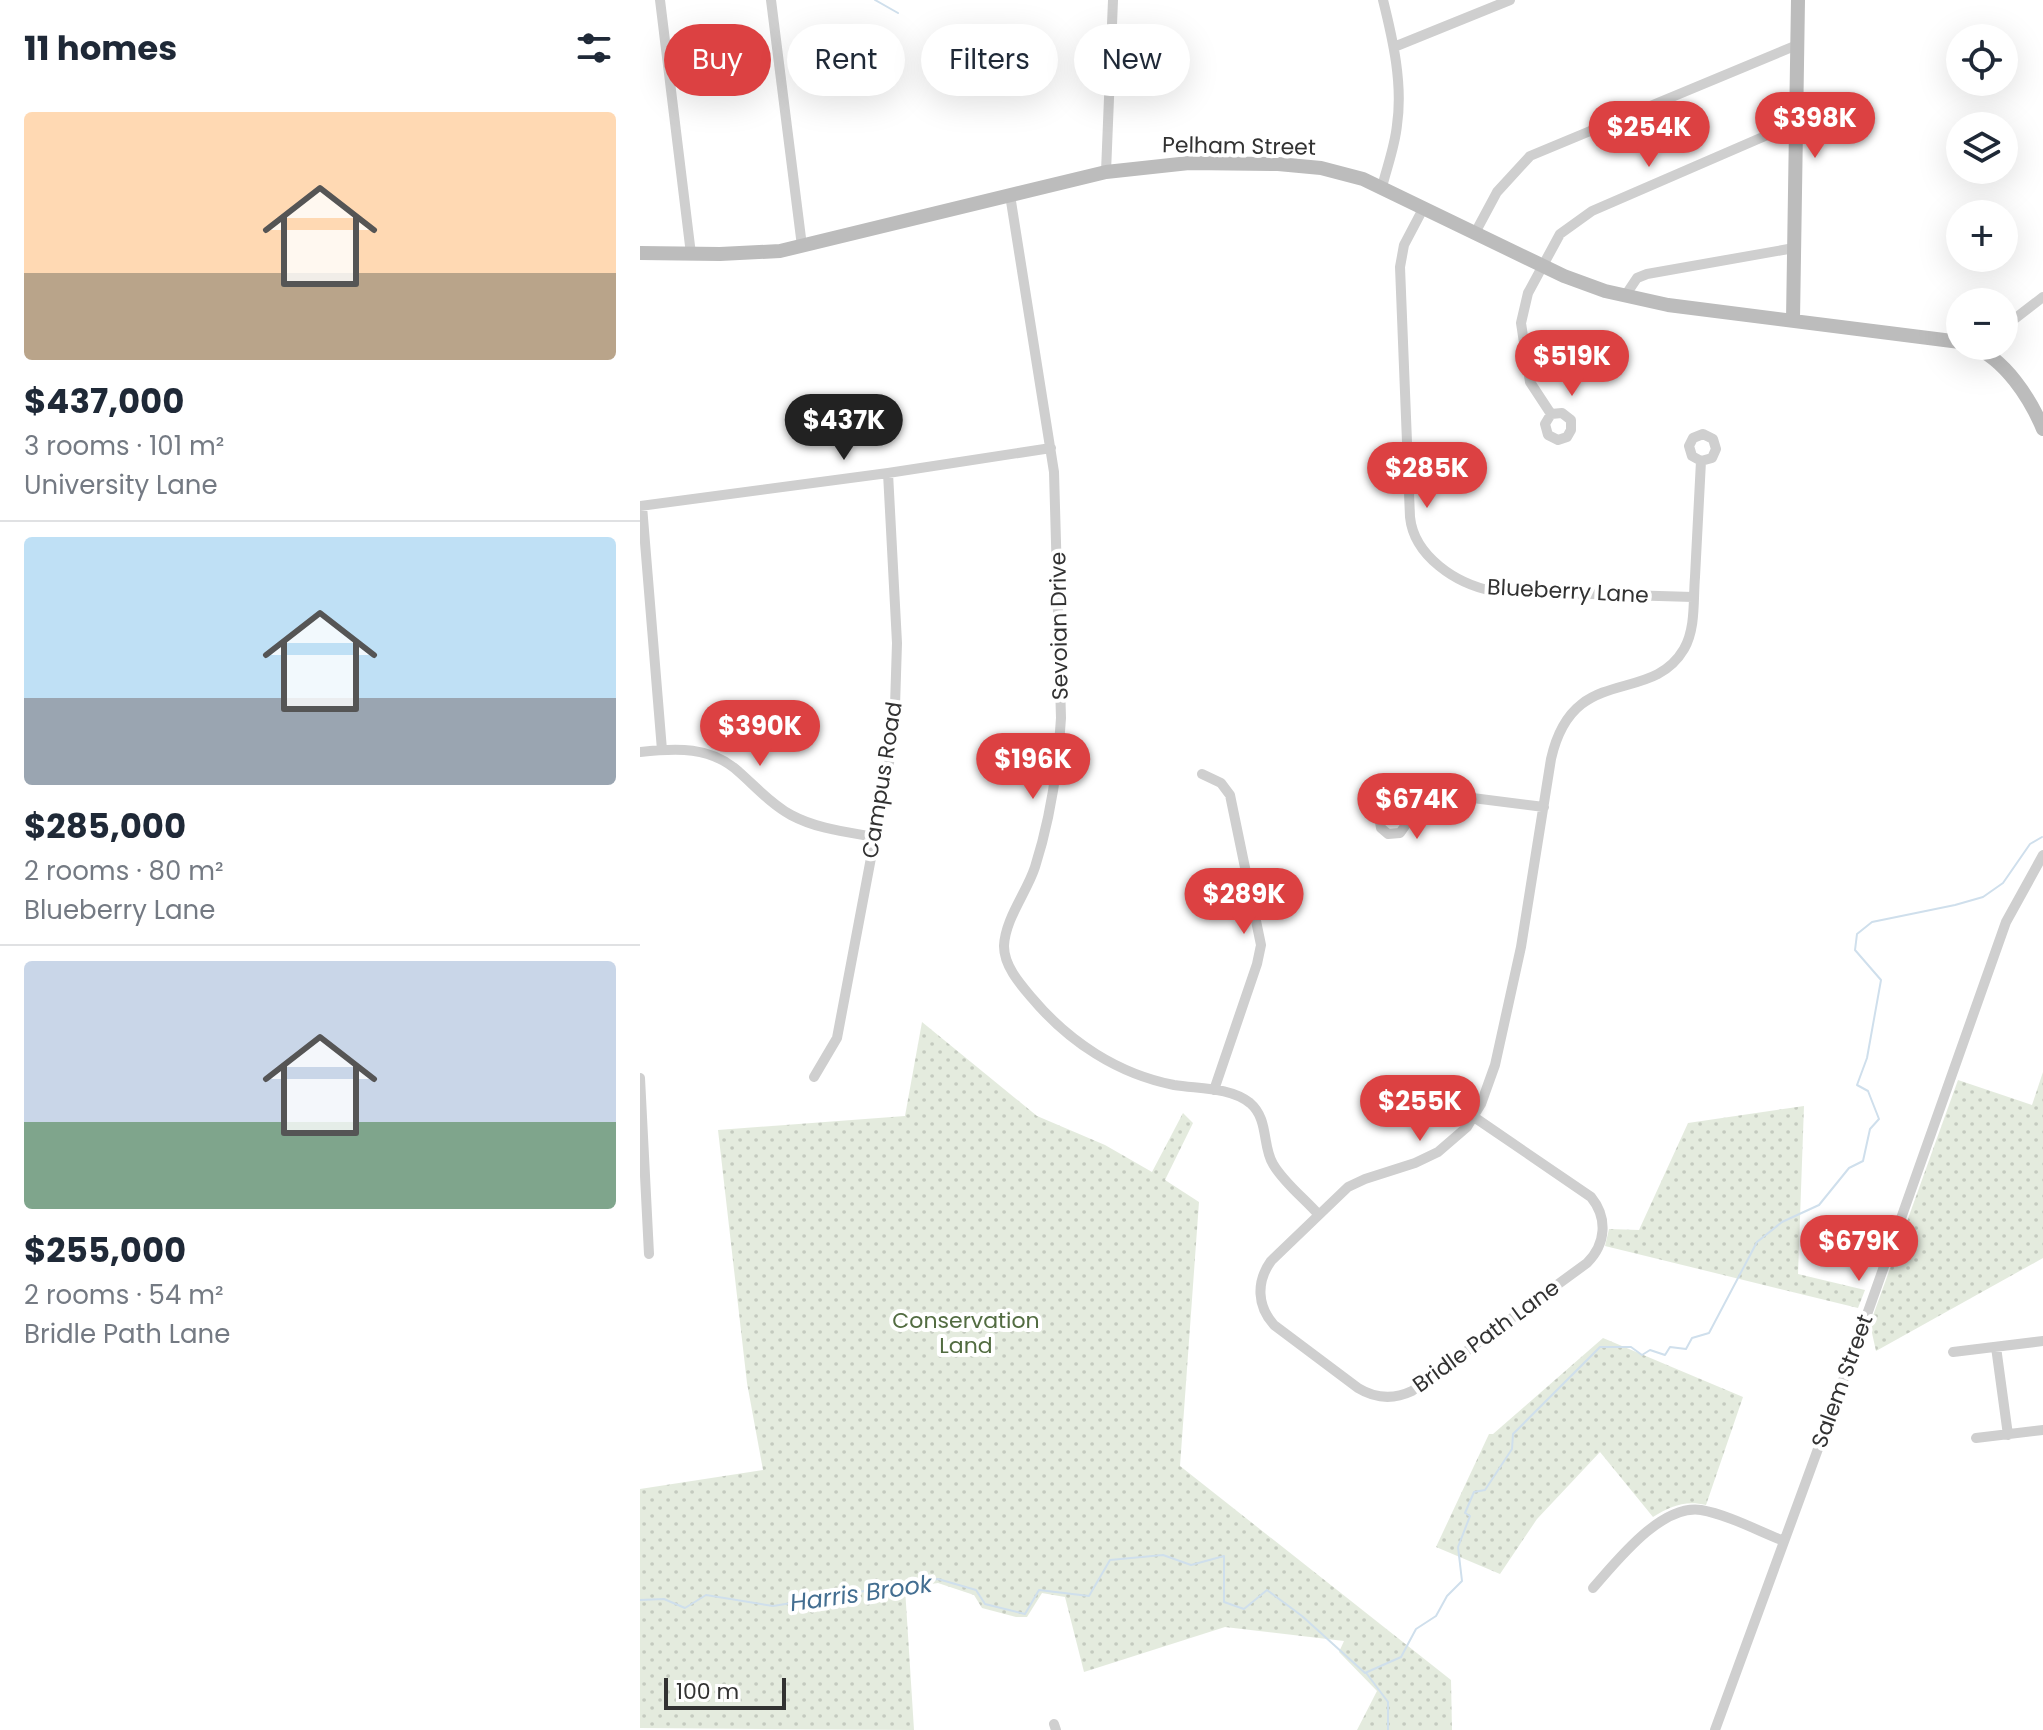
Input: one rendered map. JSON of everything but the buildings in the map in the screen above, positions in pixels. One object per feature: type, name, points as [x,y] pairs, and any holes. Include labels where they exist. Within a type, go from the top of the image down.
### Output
[{"type":"street","points":[[660,0],[691,254]]},
{"type":"street","points":[[771,0],[802,246]]},
{"type":"street","points":[[1106,172],[1113,0]]},
{"type":"street","points":[[1382,187],[1398,121],[1394,47],[1383,0]]},
{"type":"street","points":[[1394,47],[1510,0]]},
{"type":"street","points":[[1793,320],[1798,0]]},
{"type":"street","points":[[1475,233],[1497,192],[1530,156],[1797,45]]},
{"type":"street","points":[[1551,414],[1530,382],[1521,331],[1523,307],[1560,234],[1592,211],[1772,133],[1796,131]]},
{"type":"street","name":"Pelham Street","points":[[640,253],[759,253],[802,246],[1106,172],[1189,163],[1278,164],[1321,168],[1363,179],[1542,266],[1586,285],[1625,296],[1668,305],[1946,340]]},
{"type":"street","name":"Sevoian Drive","points":[[1010,195],[1056,493],[1060,741],[1039,852],[1007,931],[1004,946],[1006,958],[1015,977],[1042,1010],[1087,1048],[1115,1065],[1144,1077],[1240,1097],[1255,1109],[1261,1120],[1272,1163],[1318,1214]]},
{"type":"street","name":"Blueberry Lane","points":[[1424,207],[1404,245],[1400,267],[1410,517],[1413,535],[1422,550],[1465,581],[1488,590],[1693,597]]},
{"type":"street","points":[[1625,296],[1633,282],[1641,276],[1794,248]]},
{"type":"street","points":[[2018,316],[2043,297]]},
{"type":"street","points":[[1995,360],[2030,404],[2043,429]]},
{"type":"street","points":[[662,750],[641,506],[1051,448]]},
{"type":"street","name":"Bridle Path Lane","points":[[1474,1117],[1591,1197],[1602,1216],[1602,1238],[1587,1263],[1407,1393],[1385,1397],[1363,1391],[1279,1330],[1265,1314],[1260,1294],[1264,1273],[1271,1261],[1318,1214],[1356,1183],[1438,1152],[1458,1136],[1474,1117],[1491,1078],[1518,963],[1555,743],[1570,714],[1590,698],[1651,676],[1671,665],[1688,642],[1692,625],[1701,461]]},
{"type":"street","name":"Campus Road","points":[[814,1077],[837,1038],[891,752],[897,643],[888,473]]},
{"type":"street","points":[[640,752],[698,750],[719,757],[739,771],[769,801],[791,815],[826,828],[875,837]]},
{"type":"street","points":[[1202,774],[1221,783],[1230,795],[1261,938],[1257,964],[1214,1090]]},
{"type":"street","points":[[1406,814],[1431,799],[1449,795],[1544,807]]},
{"type":"street","name":"Salem Street","points":[[1715,1730],[2006,922],[2043,855]]},
{"type":"street","points":[[640,1078],[649,1254]]},
{"type":"street","points":[[1953,1352],[2043,1341]]},
{"type":"street","points":[[1996,1347],[2008,1435]]},
{"type":"street","points":[[1976,1438],[2043,1430]]},
{"type":"street","points":[[1593,1588],[1648,1532],[1666,1518],[1686,1510],[1716,1514],[1784,1541]]},
{"type":"green space","name":"Conservation Land","points":[[922,1022],[1037,1116],[1105,1145],[1152,1172],[1183,1113],[1193,1123],[1165,1180],[1199,1202],[1180,1466],[1451,1680],[1452,1730],[1357,1730],[1377,1691],[1339,1652],[1344,1641],[1225,1627],[1084,1672],[1065,1597],[1042,1593],[1027,1617],[1016,1617],[982,1608],[974,1595],[938,1583],[905,1588],[914,1730],[640,1728],[640,1489],[763,1470],[747,1383],[718,1130],[905,1116]]},
{"type":"green space","points":[[2043,1072],[2043,1258],[1876,1351],[1870,1324],[1958,1080],[2032,1105]]},
{"type":"green space","points":[[1804,1106],[1798,1274],[1865,1290],[1858,1308],[1605,1246],[1609,1229],[1639,1230],[1688,1123]]},
{"type":"green space","points":[[1603,1338],[1743,1397],[1706,1505],[1678,1505],[1653,1517],[1600,1452],[1537,1519],[1500,1574],[1436,1547],[1489,1434],[1493,1434]]},
{"type":"waterway","points":[[875,0],[898,13]]},
{"type":"waterway","name":"Harris Brook","points":[[640,1600],[664,1599],[685,1608],[706,1595],[773,1606],[938,1579],[976,1590],[985,1604],[1025,1614],[1039,1590],[1089,1596],[1110,1560],[1163,1555],[1191,1565],[1224,1556],[1224,1602],[1244,1609],[1267,1590],[1302,1616],[1365,1673],[1401,1657],[1416,1629],[1436,1616],[1447,1596],[1462,1581],[1458,1547],[1470,1516],[1465,1513],[1474,1492],[1485,1490],[1512,1449],[1513,1434],[1600,1347],[1631,1347],[1642,1355],[1650,1350],[1665,1355],[1670,1347],[1686,1349],[1692,1338],[1709,1333],[1757,1242],[1782,1222],[1819,1205],[1849,1168],[1863,1161],[1870,1129],[1879,1119],[1868,1091],[1857,1085],[1867,1058],[1881,980],[1855,950],[1857,934],[1872,922],[1983,897],[2003,883],[2030,844],[2042,837]]},
{"type":"waterway","points":[[1367,1674],[1388,1702],[1388,1730]]}]
